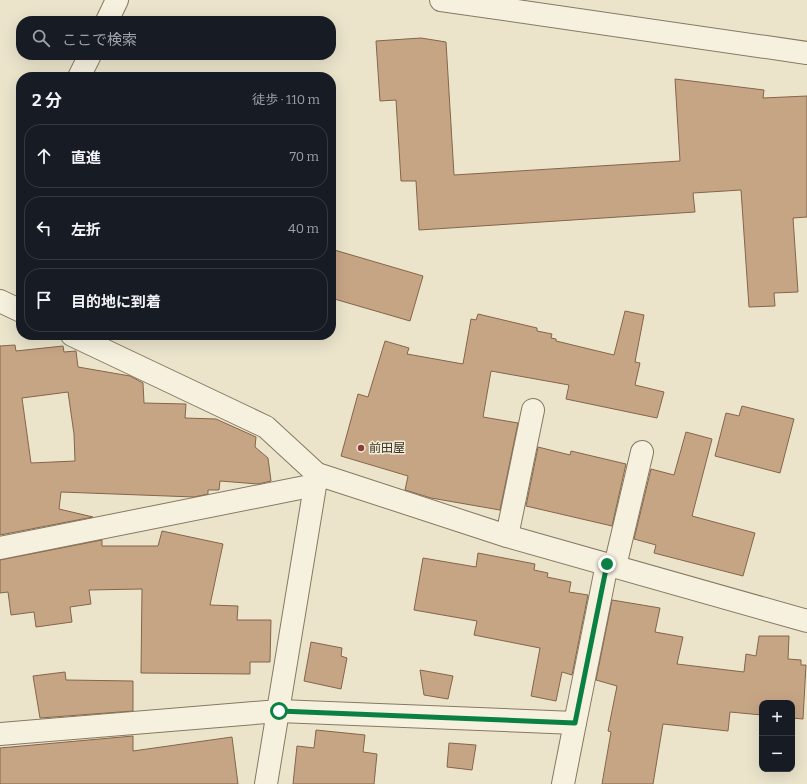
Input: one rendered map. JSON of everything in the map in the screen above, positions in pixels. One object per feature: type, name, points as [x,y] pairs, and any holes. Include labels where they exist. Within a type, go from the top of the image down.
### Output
[{"type":"street","points":[[109,16],[117,0]]},
{"type":"street","points":[[441,0],[807,53]]},
{"type":"street","points":[[82,72],[88,60]]},
{"type":"street","points":[[0,301],[16,309]]},
{"type":"street","points":[[83,340],[266,427],[316,480]]},
{"type":"street","points":[[507,536],[533,410]]},
{"type":"street","points":[[563,784],[575,723],[611,565],[642,452]]},
{"type":"street","points":[[266,784],[316,480]]},
{"type":"street","points":[[0,548],[316,480],[807,621]]},
{"type":"street","points":[[0,734],[279,711],[575,723]]},
{"type":"building","points":[[421,38],[446,42],[454,175],[680,161],[675,79],[764,90],[763,98],[807,96],[807,217],[793,218],[798,292],[774,293],[775,306],[749,307],[741,190],[693,193],[695,212],[419,230],[416,181],[401,181],[396,100],[380,101],[376,41]]},
{"type":"building","points":[[336,250],[423,276],[410,321],[336,299]]},
{"type":"building","points":[[625,311],[644,315],[635,362],[640,363],[635,385],[664,392],[657,418],[566,399],[569,385],[491,371],[483,417],[518,423],[500,510],[431,498],[405,490],[408,476],[341,456],[358,394],[368,397],[385,341],[409,348],[407,354],[463,364],[471,319],[476,320],[478,314],[537,328],[537,331],[552,334],[551,338],[556,339],[556,341],[614,355]]},
{"type":"building","points":[[15,345],[16,351],[63,346],[64,352],[76,351],[78,367],[130,376],[143,383],[144,403],[186,404],[185,418],[216,419],[256,437],[255,447],[268,458],[271,481],[258,484],[220,481],[219,490],[208,490],[208,494],[194,497],[61,492],[59,509],[93,517],[0,535],[0,346]],"holes":[[[68,392],[74,434],[75,461],[31,463],[22,398]]]},
{"type":"building","points":[[742,406],[794,419],[780,473],[715,456],[726,413],[739,416]]},
{"type":"building","points":[[686,432],[712,439],[692,516],[755,533],[743,576],[654,553],[656,545],[634,539],[651,469],[674,475]]},
{"type":"building","points":[[538,447],[570,455],[571,451],[626,464],[612,526],[526,506]]},
{"type":"building","points":[[162,531],[223,544],[210,605],[238,606],[237,620],[271,620],[270,662],[250,662],[250,674],[141,673],[142,589],[89,590],[91,604],[70,607],[72,622],[36,627],[34,612],[11,615],[8,592],[0,593],[0,560],[102,540],[102,546],[158,546]]},
{"type":"building","points":[[478,553],[535,564],[534,570],[548,573],[547,577],[571,582],[569,592],[588,595],[572,675],[562,672],[556,701],[531,696],[540,648],[474,635],[477,621],[414,610],[423,558],[476,567]]},
{"type":"building","points":[[612,600],[660,608],[655,632],[683,637],[677,664],[744,672],[746,654],[756,656],[759,636],[789,636],[788,659],[801,660],[801,665],[806,665],[803,719],[795,718],[795,700],[759,700],[759,715],[730,712],[728,731],[663,724],[653,784],[602,784],[611,732],[608,731],[617,686],[596,680]]},
{"type":"building","points":[[311,642],[342,648],[341,656],[347,658],[341,689],[304,681]]},
{"type":"building","points":[[420,670],[453,676],[448,699],[424,695]]},
{"type":"building","points":[[65,672],[66,680],[133,681],[133,711],[40,718],[33,676]]},
{"type":"building","points":[[316,730],[365,735],[363,752],[377,754],[374,784],[293,784],[297,746],[314,748]]},
{"type":"building","points":[[133,736],[133,751],[232,737],[238,784],[0,784],[0,748]]},
{"type":"building","points":[[449,743],[476,745],[472,770],[447,767]]},
{"type":"place","name":"前田屋","points":[[361,448]]},
{"type":"route","points":[[279,711],[575,723],[607,564]]}]
